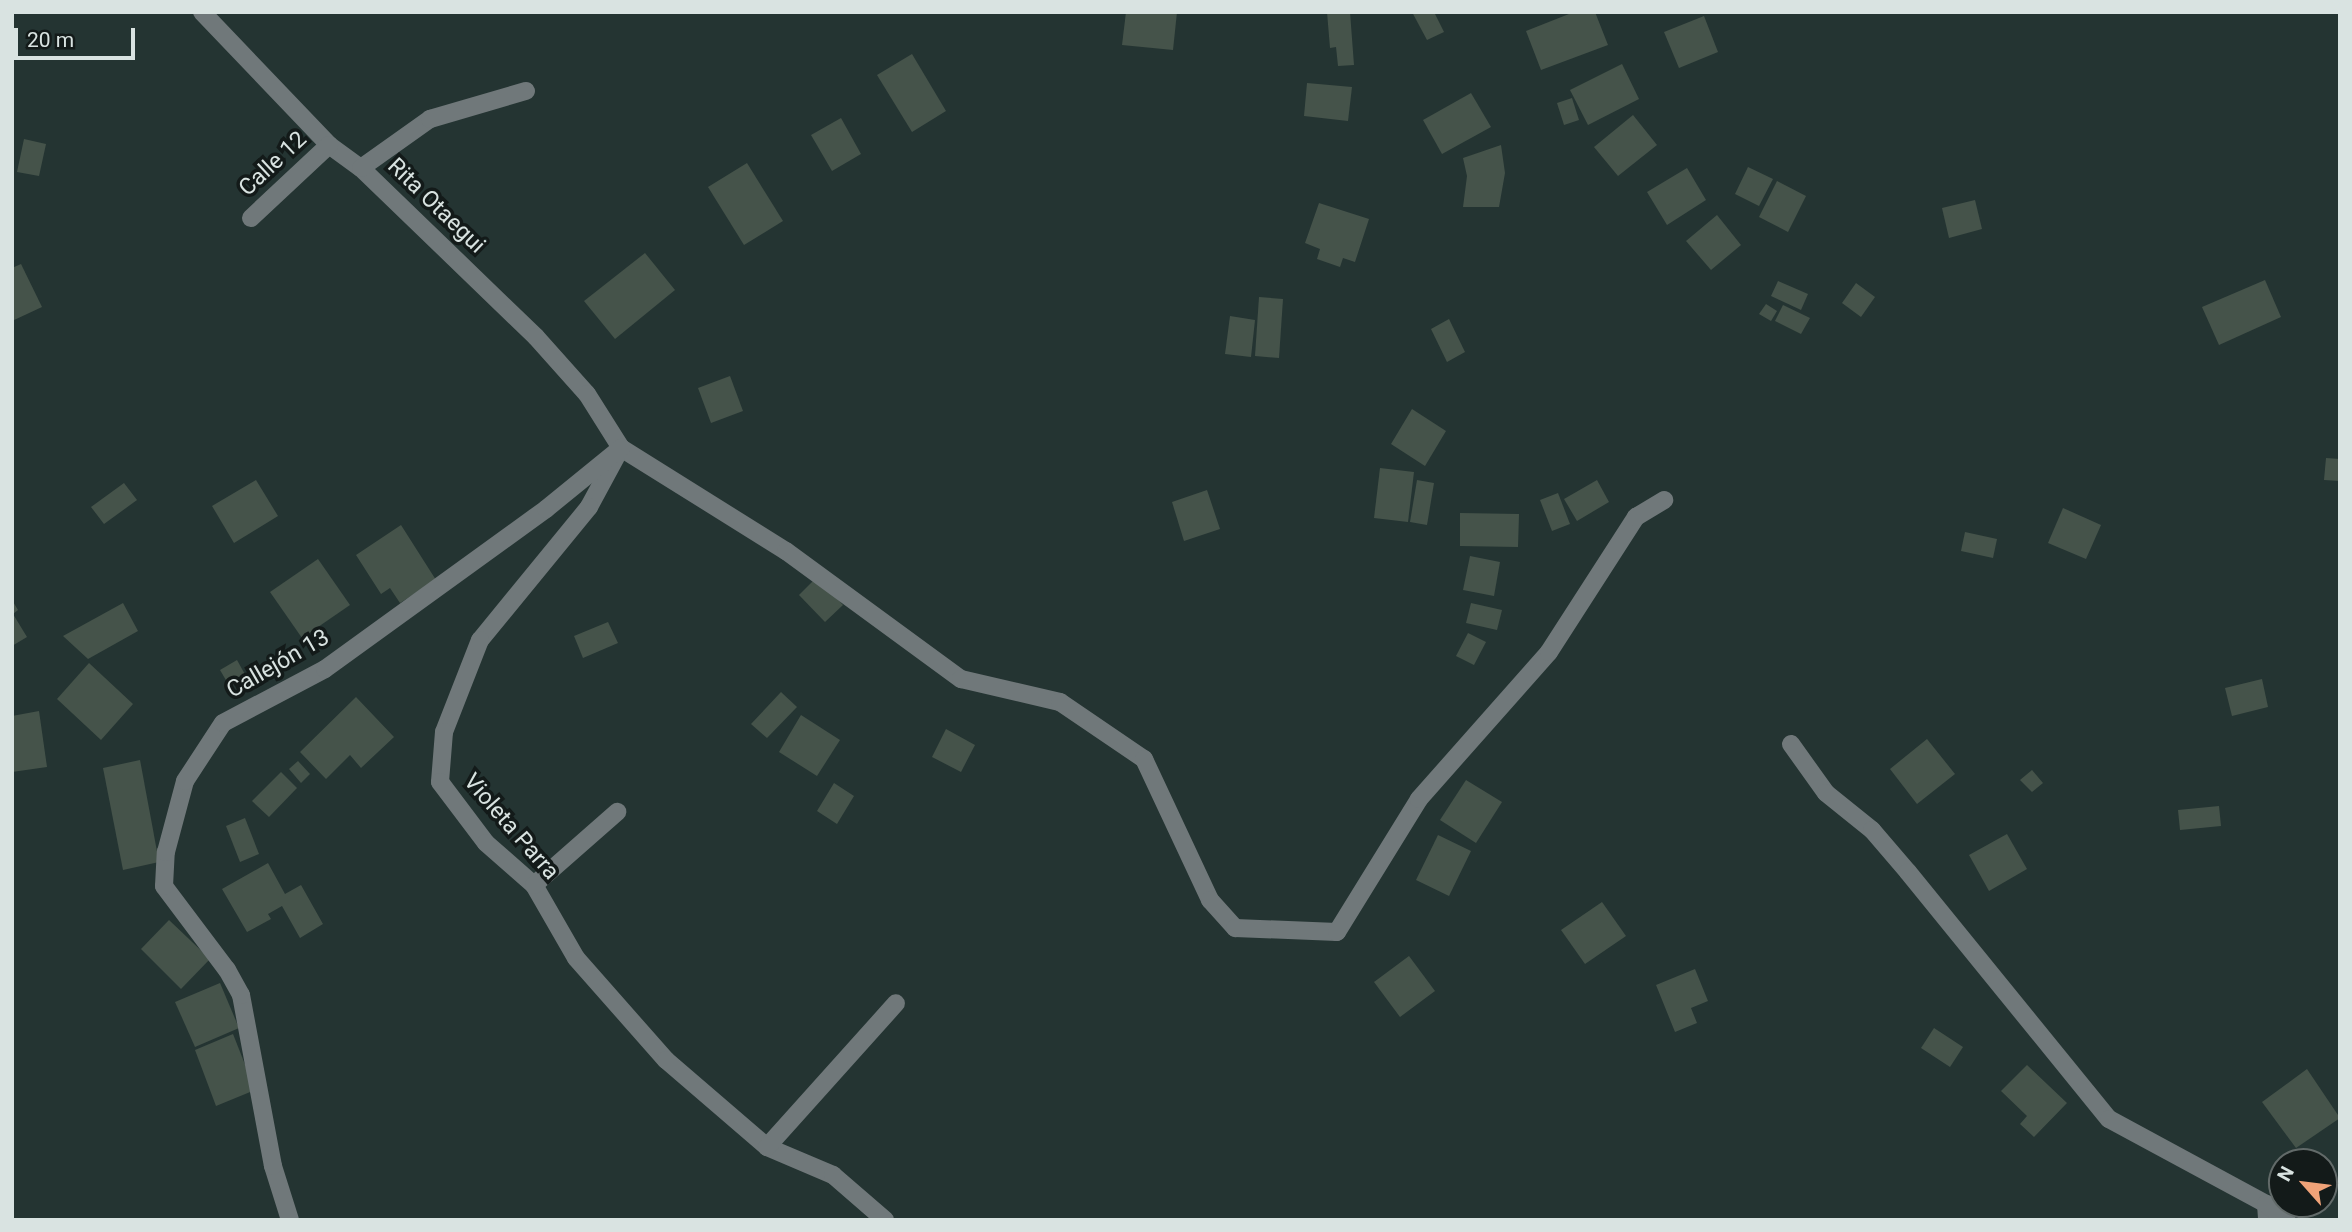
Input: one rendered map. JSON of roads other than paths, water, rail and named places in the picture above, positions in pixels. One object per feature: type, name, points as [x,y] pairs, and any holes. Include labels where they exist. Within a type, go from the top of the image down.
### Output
[{"type":"street","name":"Rita Otaegui","points":[[202,12],[329,145],[361,169],[536,337],[587,394],[621,448]]},
{"type":"street","points":[[361,169],[430,119],[526,91]]},
{"type":"street","name":"Calle 12","points":[[251,218],[329,145]]},
{"type":"street","points":[[621,448],[786,551],[961,679],[1060,702],[1144,759],[1210,900],[1235,928],[1337,932],[1419,799],[1549,652],[1636,517],[1664,500]]},
{"type":"street","name":"Violeta Parra","points":[[621,448],[590,507],[480,640],[444,732],[440,782],[486,843],[534,885],[576,958],[666,1060],[767,1147],[832,1175],[885,1220]]},
{"type":"street","name":"Callejón 13","points":[[290,1220],[274,1166],[241,995],[228,970],[164,886],[166,852],[185,781],[223,723],[325,669],[546,509],[621,448]]},
{"type":"street","points":[[1791,744],[1826,793],[1872,830],[1908,872],[2109,1119],[2267,1212],[2287,1220]]},
{"type":"street","points":[[534,885],[617,812]]},
{"type":"street","points":[[767,1147],[896,1003]]}]
